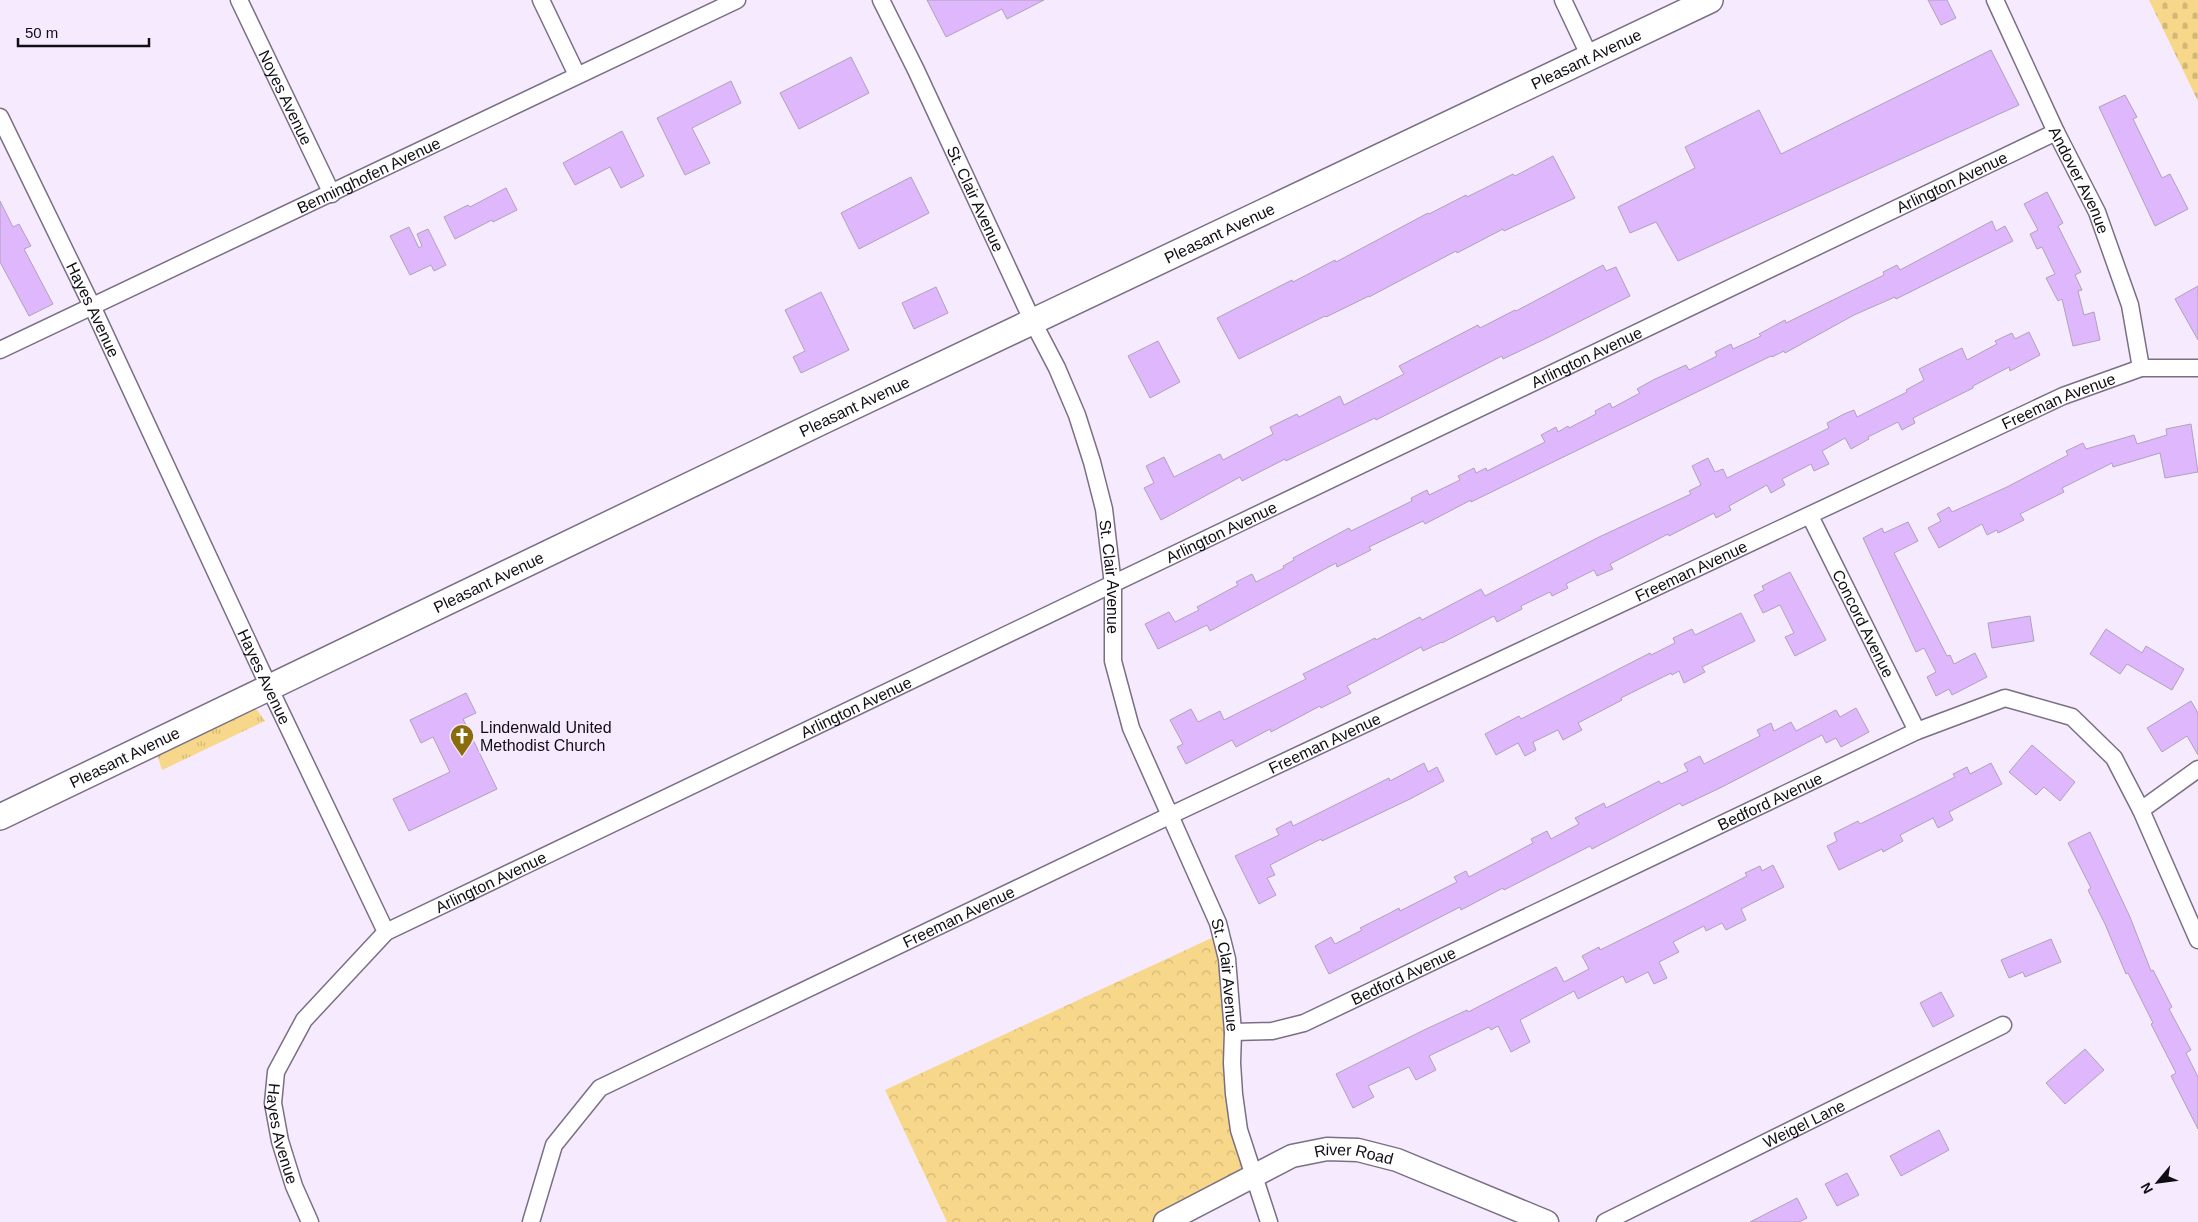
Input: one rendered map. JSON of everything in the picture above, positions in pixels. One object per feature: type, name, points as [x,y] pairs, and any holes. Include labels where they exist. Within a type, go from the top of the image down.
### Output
[{"type":"main road","name":"Pleasant Avenue","points":[[0,817],[1710,0]]},
{"type":"street","name":"Noyes Avenue","points":[[239,0],[332,194]]},
{"type":"street","points":[[541,0],[577,75]]},
{"type":"street","name":"Benninghofen Avenue","points":[[0,350],[332,194],[737,0]]},
{"type":"street","name":"St. Clair Avenue","points":[[881,0],[916,70],[1066,389],[1092,462],[1104,509],[1113,585],[1113,661],[1131,728],[1218,923],[1227,959],[1233,1032],[1232,1064],[1238,1130],[1268,1222]]},
{"type":"street","points":[[1563,0],[1590,57]]},
{"type":"street","name":"Andover Avenue","points":[[1995,0],[2056,132],[2097,212],[2130,305],[2141,368]]},
{"type":"street","name":"Hayes Avenue","points":[[0,117],[92,306],[269,687],[386,932],[304,1020],[276,1072],[273,1103],[280,1141],[294,1186],[310,1222]]},
{"type":"street","name":"Arlington Avenue","points":[[386,932],[2056,132]]},
{"type":"street","name":"Freeman Avenue","points":[[531,1222],[554,1145],[600,1088],[1171,814],[2063,396],[2141,368],[2198,368]]},
{"type":"street","name":"Concord Avenue","points":[[1810,516],[1918,731]]},
{"type":"street","name":"Bedford Avenue","points":[[1233,1032],[1272,1031],[1304,1023],[1918,731],[2006,698],[2072,717],[2114,758],[2141,810],[2198,940]]},
{"type":"street","points":[[2141,810],[2198,769]]},
{"type":"street","name":"Weigel Lane","points":[[1605,1222],[2003,1025]]},
{"type":"street","name":"River Road","points":[[1166,1222],[1292,1156],[1327,1149],[1358,1150],[1397,1160],[1547,1222]]},
{"type":"green space","points":[[2149,0],[2198,0],[2198,101]]},
{"type":"green space","points":[[252,709],[257,710],[265,721],[162,770],[157,754]]},
{"type":"green space","points":[[1220,934],[1253,1176],[1165,1222],[947,1222],[885,1090]]},
{"type":"building","points":[[927,0],[1044,0],[1007,19],[1002,9],[946,37]]},
{"type":"building","points":[[1928,0],[1947,0],[1956,18],[1941,25]]},
{"type":"building","points":[[1991,50],[2019,105],[1678,261],[1656,222],[1630,233],[1618,207],[1695,168],[1685,147],[1759,110],[1781,154]]},
{"type":"building","points":[[851,57],[869,93],[799,129],[780,93]]},
{"type":"building","points":[[731,81],[741,103],[692,128],[710,163],[685,175],[657,118]]},
{"type":"building","points":[[2125,95],[2137,117],[2133,119],[2162,178],[2170,174],[2188,209],[2155,226],[2099,107]]},
{"type":"building","points":[[622,131],[644,176],[621,188],[610,167],[575,185],[563,163]]},
{"type":"building","points":[[1553,156],[1575,198],[1504,231],[1503,229],[1457,253],[1456,251],[1369,297],[1325,316],[1239,359],[1217,318],[1292,280],[1293,282],[1335,260],[1336,262],[1428,213],[1466,195],[1467,197],[1513,174],[1515,176]]},
{"type":"building","points":[[911,177],[929,213],[859,249],[841,213]]},
{"type":"building","points":[[506,188],[517,210],[493,222],[492,220],[455,239],[444,217],[468,205],[470,207]]},
{"type":"building","points":[[2047,192],[2063,223],[2058,226],[2081,272],[2075,275],[2082,290],[2078,291],[2084,315],[2094,312],[2100,340],[2073,346],[2062,299],[2058,301],[2046,278],[2055,274],[2042,247],[2037,249],[2030,234],[2038,230],[2024,204]]},
{"type":"building","points":[[0,201],[13,227],[19,224],[31,246],[24,249],[53,304],[29,316],[0,262]]},
{"type":"building","points":[[1992,221],[1996,231],[2005,226],[2013,241],[1896,299],[1895,297],[1854,315],[1785,353],[1784,351],[1771,356],[1425,524],[1423,521],[1369,547],[1371,550],[1337,567],[1336,563],[1210,631],[1207,625],[1158,649],[1145,624],[1169,612],[1175,622],[1199,610],[1197,607],[1238,585],[1236,582],[1252,574],[1256,582],[1284,568],[1283,566],[1294,560],[1293,558],[1349,528],[1351,531],[1412,501],[1411,498],[1427,490],[1429,495],[1460,480],[1458,476],[1474,468],[1476,473],[1486,468],[1487,471],[1545,442],[1541,435],[1556,427],[1558,432],[1568,426],[1569,428],[1596,414],[1595,411],[1610,403],[1612,408],[1640,393],[1637,389],[1653,380],[1686,365],[1689,370],[1717,356],[1715,352],[1731,344],[1733,349],[1761,336],[1759,334],[1785,320],[1786,323],[1884,275],[1883,272],[1897,265],[1900,270]]},
{"type":"building","points":[[409,227],[419,248],[422,246],[417,234],[428,229],[446,265],[434,271],[431,265],[410,275],[390,236]]},
{"type":"building","points":[[1603,265],[1606,271],[1616,267],[1630,296],[1547,338],[1503,359],[1502,356],[1376,420],[1375,418],[1242,481],[1240,477],[1161,520],[1144,488],[1154,483],[1146,466],[1164,457],[1174,477],[1220,454],[1223,460],[1273,434],[1270,427],[1297,414],[1299,417],[1340,396],[1344,405],[1404,374],[1399,366],[1478,325],[1480,328],[1516,311]]},
{"type":"building","points":[[2198,286],[2198,340],[2175,299]]},
{"type":"building","points":[[936,287],[948,313],[914,329],[902,303]]},
{"type":"building","points":[[821,292],[849,350],[801,373],[793,357],[805,351],[785,310]]},
{"type":"building","points":[[2029,332],[2040,355],[2010,371],[2009,367],[1973,386],[1973,388],[1913,418],[1915,423],[1902,430],[1898,422],[1868,437],[1869,439],[1851,449],[1845,438],[1822,451],[1829,464],[1814,471],[1811,464],[1782,479],[1785,485],[1771,493],[1767,485],[1729,506],[1731,510],[1716,518],[1714,513],[1669,536],[1668,534],[1610,564],[1613,569],[1597,576],[1594,570],[1566,584],[1568,588],[1552,596],[1550,592],[1521,606],[1522,609],[1497,622],[1494,616],[1442,643],[1423,651],[1421,647],[1347,686],[1351,693],[1321,708],[1320,706],[1271,732],[1270,729],[1236,747],[1232,740],[1186,764],[1177,747],[1183,744],[1170,720],[1191,709],[1198,722],[1220,711],[1224,720],[1306,679],[1303,674],[1375,638],[1376,640],[1420,617],[1422,620],[1481,589],[1485,596],[1597,538],[1691,494],[1689,491],[1701,485],[1692,466],[1708,458],[1715,472],[1723,469],[1727,478],[1829,428],[1827,423],[1844,414],[1854,410],[1857,417],[1907,392],[1906,390],[1924,380],[1919,369],[1939,359],[1962,348],[1967,360],[1997,344],[1995,341],[2012,333],[2015,339]]},
{"type":"building","points":[[1158,341],[1180,382],[1150,398],[1128,356]]},
{"type":"building","points":[[2191,424],[2198,472],[2165,478],[2160,453],[2113,467],[2112,463],[2062,488],[2064,492],[2020,514],[2024,520],[1998,533],[1997,530],[1987,535],[1982,524],[1939,548],[1928,528],[1941,521],[1937,514],[1949,507],[1952,512],[2007,487],[2068,455],[2066,451],[2083,443],[2086,449],[2134,435],[2137,444],[2167,435],[2166,429]]},
{"type":"building","points":[[1908,522],[1918,541],[1894,553],[1947,656],[1950,655],[1954,664],[1975,653],[1987,677],[1952,695],[1949,689],[1936,696],[1927,677],[1936,672],[1924,648],[1916,652],[1863,538],[1882,528],[1884,533]]},
{"type":"building","points":[[1790,572],[1826,640],[1795,656],[1785,637],[1794,633],[1780,605],[1763,613],[1754,595],[1764,590],[1762,586]]},
{"type":"building","points":[[1741,613],[1755,641],[1702,667],[1705,672],[1684,683],[1679,671],[1672,675],[1671,673],[1621,698],[1622,700],[1578,723],[1582,730],[1563,740],[1558,730],[1533,742],[1536,750],[1525,756],[1518,743],[1496,755],[1485,734],[1519,716],[1521,719],[1650,653],[1651,655],[1675,643],[1673,638],[1692,629],[1695,635]]},
{"type":"building","points":[[2030,616],[2034,641],[1992,648],[1988,623]]},
{"type":"building","points":[[2106,629],[2142,653],[2146,646],[2184,669],[2172,690],[2127,664],[2120,674],[2090,654]]},
{"type":"building","name":"Lindenwald United Methodist Church","points":[[466,693],[476,713],[463,719],[497,789],[409,831],[393,799],[450,772],[433,737],[421,743],[410,720]]},
{"type":"building","points":[[2191,701],[2198,713],[2198,755],[2187,736],[2162,752],[2147,728]]},
{"type":"building","points":[[1856,708],[1869,732],[1841,747],[1836,738],[1826,743],[1822,735],[1722,787],[1682,806],[1680,803],[1592,849],[1590,846],[1461,910],[1460,907],[1329,974],[1315,946],[1331,937],[1335,944],[1362,930],[1360,928],[1399,908],[1400,911],[1457,882],[1454,877],[1466,871],[1469,877],[1533,843],[1531,839],[1547,831],[1551,839],[1579,824],[1575,818],[1604,803],[1606,808],[1659,781],[1661,784],[1688,771],[1684,764],[1700,756],[1704,764],[1760,736],[1757,730],[1771,723],[1774,731],[1791,722],[1796,731],[1836,710],[1840,717]]},
{"type":"building","points":[[2032,745],[2075,782],[2060,801],[2044,787],[2036,795],[2009,772]]},
{"type":"building","points":[[1424,763],[1428,772],[1437,767],[1444,781],[1270,865],[1275,875],[1267,878],[1276,895],[1259,904],[1235,856],[1279,835],[1276,829],[1291,821],[1293,826],[1389,778],[1390,781]]},
{"type":"building","points":[[1991,763],[2002,784],[1949,812],[1953,820],[1938,828],[1933,818],[1900,835],[1903,841],[1883,852],[1882,849],[1839,870],[1827,846],[1837,841],[1834,833],[1858,821],[1860,824],[1905,802],[1955,777],[1953,774],[1967,767],[1970,774]]},
{"type":"building","points":[[2090,832],[2130,917],[2151,971],[2153,970],[2172,1007],[2169,1009],[2191,1050],[2186,1053],[2198,1077],[2198,1129],[2171,1076],[2176,1073],[2128,973],[2126,974],[2088,890],[2091,888],[2068,843]]},
{"type":"building","points":[[1773,865],[1784,887],[1741,909],[1746,920],[1726,930],[1722,923],[1706,931],[1704,926],[1673,942],[1679,952],[1659,962],[1667,978],[1654,984],[1648,972],[1626,983],[1623,976],[1578,999],[1574,991],[1520,1020],[1530,1042],[1511,1052],[1498,1026],[1491,1030],[1489,1027],[1429,1056],[1436,1070],[1416,1080],[1409,1067],[1368,1086],[1374,1097],[1353,1108],[1336,1074],[1424,1030],[1467,1010],[1468,1012],[1556,967],[1564,982],[1589,969],[1582,956],[1599,947],[1600,950],[1687,907],[1747,876],[1745,873],[1760,866],[1762,871]]},
{"type":"building","points":[[2051,939],[2061,962],[2025,977],[2023,972],[2009,978],[2001,960]]},
{"type":"building","points":[[1941,992],[1954,1016],[1933,1027],[1920,1003]]},
{"type":"building","points":[[2085,1049],[2104,1070],[2065,1104],[2046,1083]]},
{"type":"building","points":[[1939,1130],[1949,1150],[1901,1176],[1890,1156]]},
{"type":"building","points":[[1847,1173],[1859,1195],[1837,1206],[1825,1184]]},
{"type":"building","points":[[1797,1198],[1807,1218],[1799,1222],[1750,1222]]},
{"type":"place","name":"Lindenwald United Methodist Church","points":[[462,757]]}]
